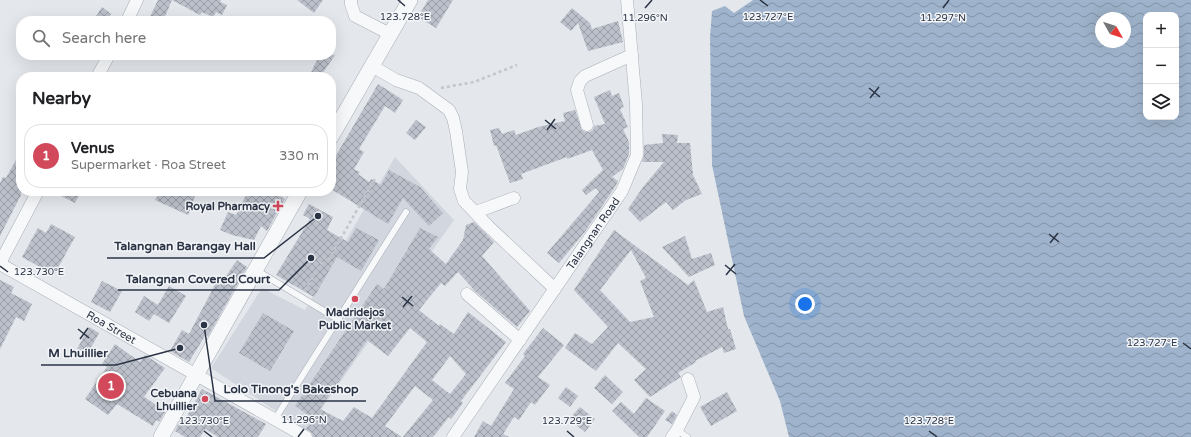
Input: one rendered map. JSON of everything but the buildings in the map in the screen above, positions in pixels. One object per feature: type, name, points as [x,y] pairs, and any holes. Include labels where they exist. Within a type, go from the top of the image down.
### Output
[{"type":"street","points":[[129,16],[138,0]]},
{"type":"street","points":[[351,0],[355,16],[390,34]]},
{"type":"street","points":[[336,128],[410,0]]},
{"type":"street","name":"Talangnan Road","points":[[454,437],[622,191],[637,155],[636,104],[627,0]]},
{"type":"street","points":[[587,125],[577,90],[580,81],[585,76],[632,54]]},
{"type":"street","points":[[100,72],[106,60]]},
{"type":"street","points":[[372,66],[396,80],[419,88],[449,110],[454,118],[462,172],[460,189],[464,201],[488,226],[555,288]]},
{"type":"street","points":[[0,264],[35,196]]},
{"type":"street","points":[[163,436],[195,374],[297,196]]},
{"type":"street","points":[[476,212],[514,198]]},
{"type":"street","name":"Roa Street","points":[[0,264],[306,437]]},
{"type":"street","points":[[467,294],[520,340]]},
{"type":"street","points":[[679,435],[694,397],[688,378]]},
{"type":"lane","points":[[275,419],[406,212]]},
{"type":"lane","points":[[256,269],[339,320]]},
{"type":"path","points":[[424,92],[474,82],[517,65]]},
{"type":"path","points":[[301,297],[325,257],[329,259],[376,177]]},
{"type":"shaded area","name":"Madridejos Public Market","points":[[395,157],[454,220],[306,431],[211,368],[262,288],[305,310]]},
{"type":"water","points":[[753,0],[1191,0],[1191,437],[789,437],[780,401],[744,316],[712,165],[710,38],[712,11],[725,6],[734,13]]},
{"type":"place","name":"Royal Pharmacy","points":[[278,206]]},
{"type":"place","name":"Talangnan Barangay Hall","points":[[318,216]]},
{"type":"place","name":"Talangnan Covered Court","points":[[311,258]]},
{"type":"place","name":"Madridejos Public Market","points":[[355,299]]},
{"type":"place","name":"Lolo Tinong's Bakeshop","points":[[204,325]]},
{"type":"place","name":"M Lhuillier","points":[[180,348]]},
{"type":"place","name":"Venus","points":[[111,386]]},
{"type":"place","name":"Cebuana Lhuillier","points":[[205,399]]}]
